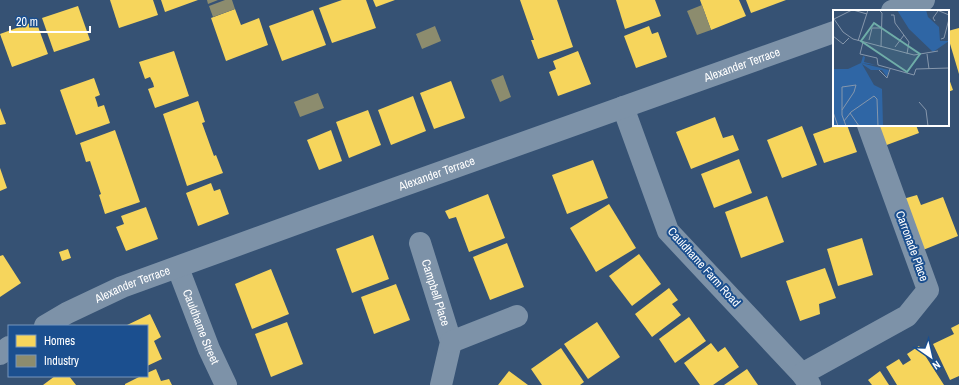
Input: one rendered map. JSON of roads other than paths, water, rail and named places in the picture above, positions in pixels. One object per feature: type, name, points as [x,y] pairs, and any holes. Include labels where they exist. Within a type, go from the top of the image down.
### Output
[{"type":"street","points":[[895,10],[919,1]]},
{"type":"street","name":"Alexander Terrace","points":[[47,325],[122,287],[178,268],[316,216],[497,153],[833,32]]},
{"type":"street","name":"Cauldhame Farm Road","points":[[623,107],[668,230],[806,380]]},
{"type":"street","name":"Carronade Place","points":[[806,380],[907,316],[928,290],[868,126]]},
{"type":"street","name":"Campbell Place","points":[[420,243],[451,342],[441,385]]},
{"type":"street","name":"Cauldhame Street","points":[[178,268],[209,349],[226,385]]},
{"type":"street","name":"Campbell Place","points":[[451,342],[517,316]]},
{"type":"street","points":[[0,354],[8,348]]}]
